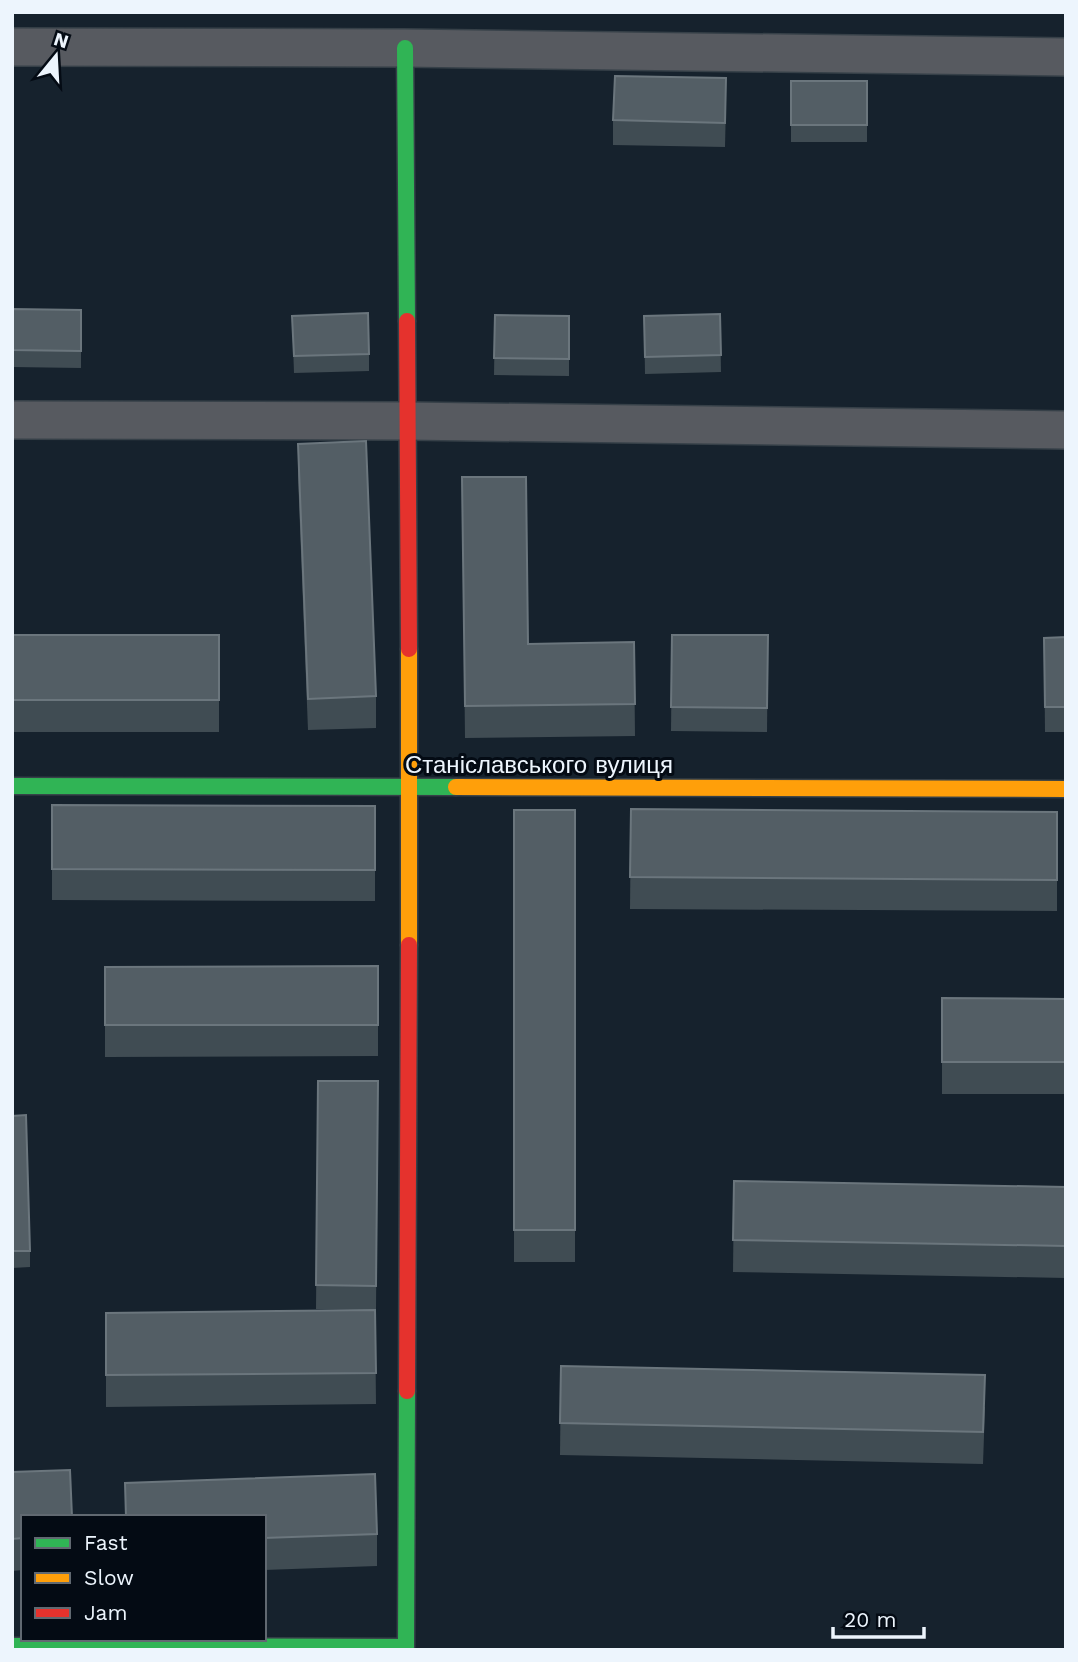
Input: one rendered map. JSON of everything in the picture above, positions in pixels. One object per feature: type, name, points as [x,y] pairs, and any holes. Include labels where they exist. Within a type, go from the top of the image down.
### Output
[{"type":"street","points":[[12,47],[405,48],[1066,57]]},
{"type":"street","points":[[12,1646],[406,1648],[410,787],[405,48]]},
{"type":"street","points":[[12,420],[408,421],[1066,430]]},
{"type":"street","name":"Станіславського вулиця","points":[[12,786],[1066,789]]},
{"type":"building","points":[[615,76],[726,78],[725,123],[613,120]]},
{"type":"building","points":[[791,81],[867,81],[867,125],[791,125]]},
{"type":"building","points":[[12,309],[81,310],[81,351],[12,350]]},
{"type":"building","points":[[368,313],[369,354],[294,356],[292,316]]},
{"type":"building","points":[[720,314],[721,355],[645,357],[644,316]]},
{"type":"building","points":[[495,315],[569,316],[569,359],[494,358]]},
{"type":"building","points":[[366,441],[376,696],[308,699],[298,444]]},
{"type":"building","points":[[462,477],[526,477],[528,644],[634,642],[635,704],[465,706]]},
{"type":"building","points":[[12,635],[219,635],[219,700],[12,700]]},
{"type":"building","points":[[672,635],[768,635],[767,708],[671,707]]},
{"type":"building","points":[[1066,637],[1066,707],[1045,707],[1044,638]]},
{"type":"building","points":[[52,805],[375,806],[375,870],[52,869]]},
{"type":"building","points":[[631,809],[1057,812],[1057,880],[630,877]]},
{"type":"building","points":[[514,810],[575,810],[575,1230],[514,1230]]},
{"type":"building","points":[[378,966],[378,1025],[105,1025],[105,967]]},
{"type":"building","points":[[942,998],[1066,999],[1066,1062],[942,1062]]},
{"type":"building","points":[[318,1081],[378,1081],[376,1286],[316,1285]]},
{"type":"building","points":[[26,1115],[30,1251],[12,1251],[12,1116]]},
{"type":"building","points":[[734,1181],[1066,1187],[1066,1246],[733,1240]]},
{"type":"building","points":[[375,1310],[376,1373],[106,1375],[106,1313]]},
{"type":"building","points":[[561,1366],[985,1375],[983,1432],[560,1423]]},
{"type":"building","points":[[70,1470],[72,1515],[21,1515],[21,1538],[12,1539],[12,1472]]},
{"type":"building","points":[[375,1474],[377,1534],[266,1538],[266,1515],[126,1515],[125,1483]]},
{"type":"traffic: fast","points":[[405,48],[407,321]]},
{"type":"traffic: fast","points":[[12,786],[456,787]]},
{"type":"traffic: fast","points":[[12,1646],[406,1647],[407,1391]]},
{"type":"traffic: slow","points":[[409,649],[409,945]]},
{"type":"traffic: slow","points":[[456,787],[1066,789]]},
{"type":"traffic: jam","points":[[407,321],[409,649]]},
{"type":"traffic: jam","points":[[407,1391],[409,945]]}]
